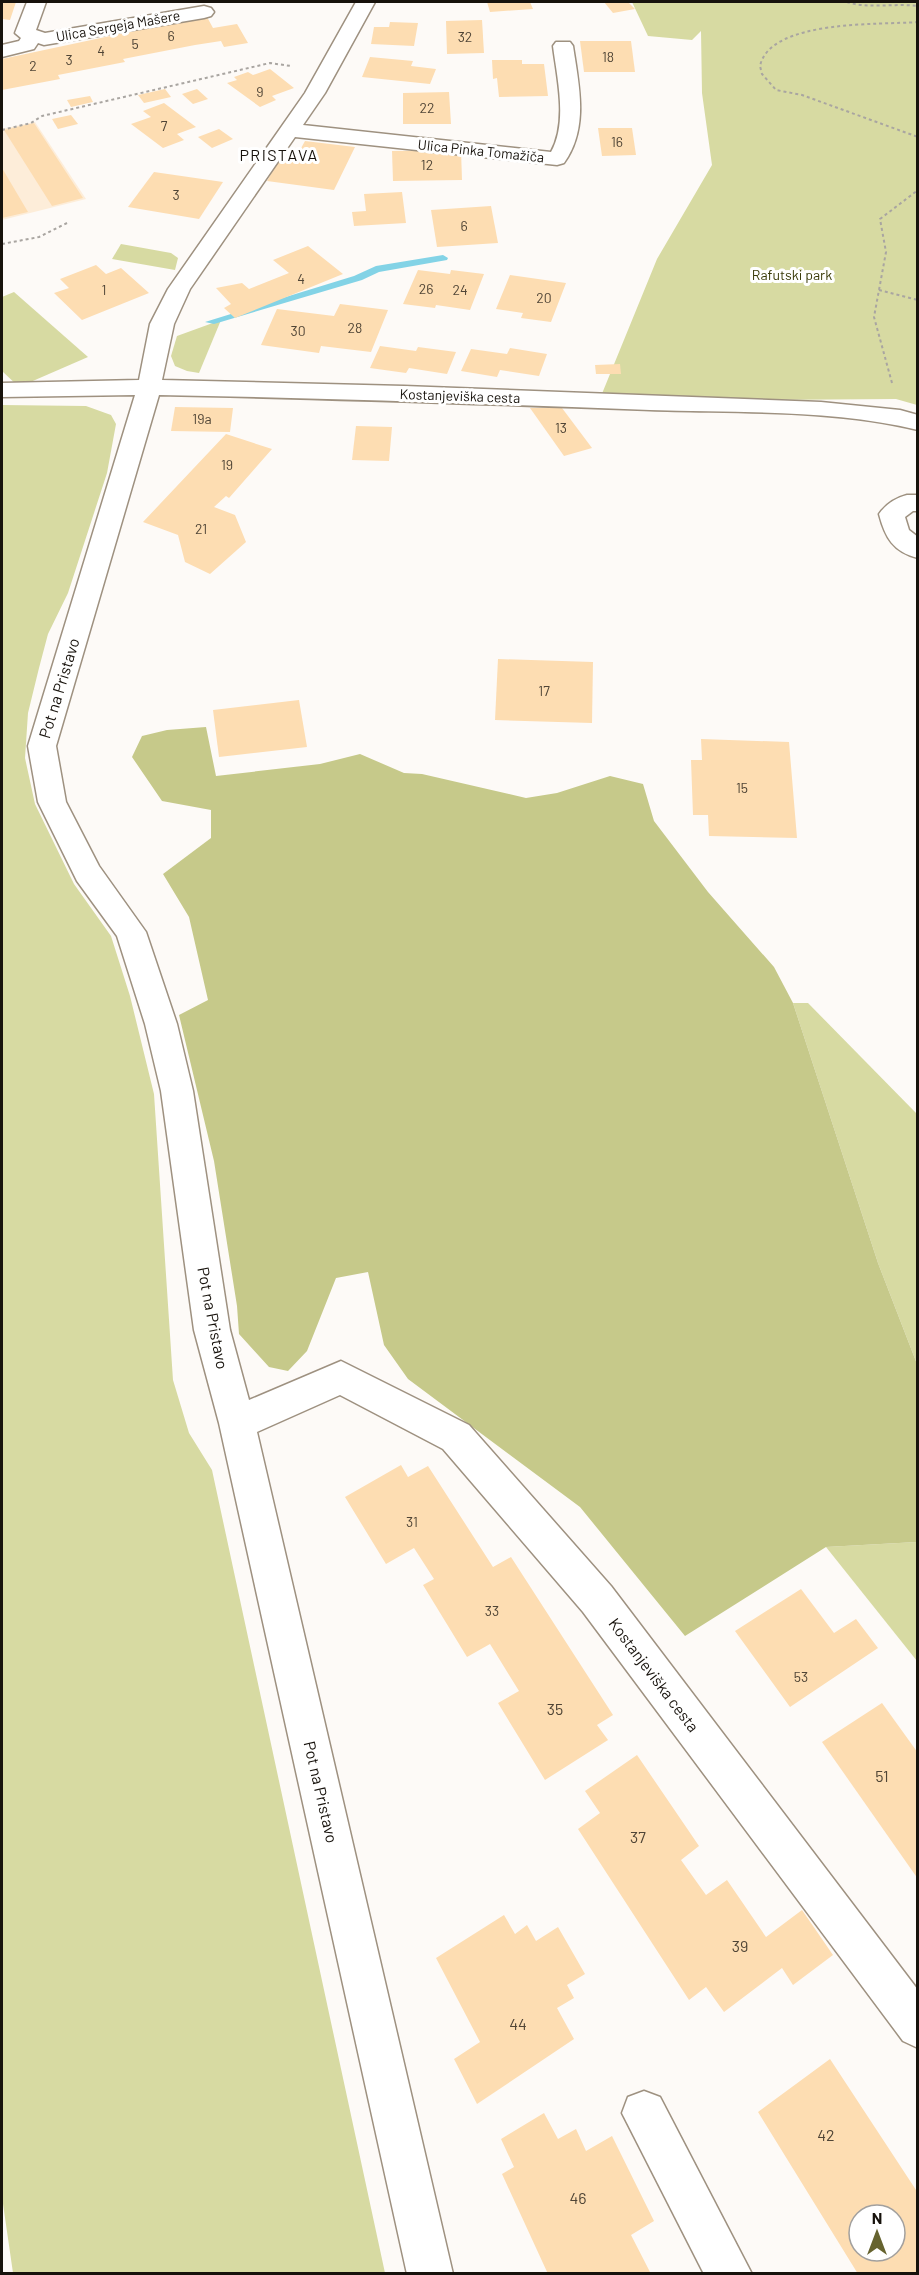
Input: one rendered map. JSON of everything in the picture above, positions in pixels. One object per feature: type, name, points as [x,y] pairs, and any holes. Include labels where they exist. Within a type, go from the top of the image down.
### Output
[{"type":"street","name":"Ulica Sergeja Mašere","points":[[36,2],[25,33],[44,39],[204,12]]},
{"type":"street","points":[[149,387],[162,324],[179,290],[328,70],[365,2]]},
{"type":"street","name":"Ulica Sergeja Mašere","points":[[2,51],[27,45],[32,35]]},
{"type":"street","name":"Ulica Pinka Tomažiča","points":[[289,130],[556,159],[565,150],[570,97],[563,46]]},
{"type":"street","name":"Kostanjeviška cesta","points":[[2,390],[149,387],[404,393],[821,409],[909,420]]},
{"type":"street","name":"Pot na Pristavo","points":[[149,387],[42,746],[52,802],[88,873],[131,932],[161,1024],[177,1091],[212,1330],[237,1423],[430,2274]]},
{"type":"street","points":[[918,503],[907,503],[892,514],[897,534],[918,550]]},
{"type":"street","name":"Kostanjeviška cesta","points":[[237,1423],[341,1377],[456,1437],[597,1599],[918,2026]]},
{"type":"street","points":[[645,2113],[729,2274]]},
{"type":"path","points":[[847,2],[860,6],[896,3],[918,6]]},
{"type":"path","points":[[918,22],[791,36],[769,49],[760,61],[760,71],[776,90],[802,95],[918,137]]},
{"type":"path","points":[[2,130],[31,123],[42,116],[270,63],[328,70]]},
{"type":"path","points":[[909,420],[874,317],[886,252],[880,219],[918,190]]},
{"type":"path","points":[[2,244],[39,237],[67,223]]},
{"type":"path","points":[[879,290],[918,300]]},
{"type":"shaded area","points":[[35,122],[86,199],[2,220],[2,129]]},
{"type":"green space","name":"Rafutski park","points":[[632,2],[917,2],[917,405],[896,399],[599,401],[657,259],[712,165],[702,93],[701,31],[692,40],[648,36]]},
{"type":"green space","points":[[121,244],[171,253],[178,258],[175,270],[112,259]]},
{"type":"green space","points":[[14,292],[88,357],[19,387],[2,371],[2,297]]},
{"type":"green space","points":[[221,320],[199,373],[175,366],[171,356],[177,336]]},
{"type":"green space","points":[[2,405],[86,406],[111,415],[116,424],[107,473],[68,593],[48,634],[28,713],[25,758],[35,804],[74,884],[111,936],[130,996],[154,1094],[173,1380],[189,1433],[212,1470],[385,2273],[13,2273],[2,2197]]},
{"type":"green space","points":[[206,727],[216,776],[320,764],[360,754],[404,773],[422,774],[526,798],[557,793],[610,776],[643,784],[654,821],[708,892],[774,967],[793,1003],[878,1263],[917,1364],[917,1542],[826,1547],[685,1636],[580,1507],[408,1379],[384,1345],[368,1272],[336,1278],[307,1351],[288,1371],[269,1367],[239,1334],[237,1306],[214,1161],[179,1015],[208,1000],[189,917],[163,874],[211,838],[211,810],[162,801],[132,757],[142,736],[167,730]]},
{"type":"green space","points":[[793,1003],[808,1003],[917,1114],[917,1364],[878,1263]]},
{"type":"green space","points":[[917,1542],[917,1661],[826,1547]]},
{"type":"building","points":[[2,2],[16,2],[10,20],[2,19]]},
{"type":"building","points":[[487,2],[530,2],[533,9],[490,12]]},
{"type":"building","points":[[604,2],[628,2],[635,9],[613,13]]},
{"type":"building","points":[[207,17],[213,28],[237,24],[248,43],[224,47],[221,41],[195,45],[123,59],[125,62],[58,75],[60,79],[2,90],[2,59],[110,36],[109,34]]},
{"type":"building","points":[[482,20],[484,53],[447,54],[446,21]]},
{"type":"building","points":[[390,22],[418,23],[414,46],[371,44],[374,27],[389,27]]},
{"type":"building","points":[[580,41],[631,41],[635,72],[584,72]]},
{"type":"building","points":[[370,57],[413,61],[411,66],[436,69],[430,84],[362,77]]},
{"type":"building","points":[[492,60],[522,60],[522,64],[544,64],[548,96],[499,97],[497,78],[493,79]]},
{"type":"building","points":[[270,69],[294,88],[272,96],[276,100],[260,107],[227,83],[237,80],[234,77],[248,72],[253,75]]},
{"type":"building","points":[[165,89],[171,97],[144,103],[138,95]]},
{"type":"building","points":[[197,89],[208,99],[193,104],[182,94]]},
{"type":"building","points":[[449,92],[451,124],[403,124],[403,93]]},
{"type":"building","points":[[90,96],[93,102],[71,107],[67,100]]},
{"type":"building","points":[[164,103],[196,127],[177,134],[184,140],[163,148],[131,124],[151,117],[143,111]]},
{"type":"building","points":[[71,115],[78,124],[58,129],[52,119]]},
{"type":"building","points":[[34,123],[83,198],[52,206],[4,130]]},
{"type":"building","points":[[598,128],[632,128],[636,155],[602,156]]},
{"type":"building","points":[[219,129],[233,139],[212,148],[198,137]]},
{"type":"building","points":[[305,141],[355,147],[334,190],[267,181],[280,158],[295,159]]},
{"type":"building","points":[[461,150],[462,180],[393,181],[392,151]]},
{"type":"building","points":[[2,168],[28,212],[2,218]]},
{"type":"building","points":[[154,172],[223,182],[199,219],[128,207]]},
{"type":"building","points":[[402,192],[406,223],[354,226],[352,212],[366,211],[364,194]]},
{"type":"building","points":[[491,206],[498,243],[437,247],[431,210]]},
{"type":"building","points":[[308,246],[343,274],[235,318],[224,308],[231,304],[216,288],[242,283],[249,289],[289,273],[273,260]]},
{"type":"building","points":[[96,265],[106,274],[121,268],[149,293],[82,320],[54,293],[69,288],[60,279]]},
{"type":"building","points":[[418,270],[450,274],[451,270],[484,274],[470,310],[436,305],[435,308],[403,304]]},
{"type":"building","points":[[510,275],[566,283],[551,322],[521,318],[523,313],[496,309]]},
{"type":"building","points":[[340,304],[388,310],[371,352],[321,346],[319,353],[261,345],[277,309],[334,316]]},
{"type":"building","points":[[380,346],[416,351],[418,347],[456,352],[447,374],[409,368],[406,373],[370,368]]},
{"type":"building","points":[[510,348],[547,354],[539,376],[500,370],[497,377],[461,371],[471,349],[507,354]]},
{"type":"building","points":[[620,364],[621,374],[596,374],[595,365]]},
{"type":"building","points":[[175,407],[233,408],[230,432],[171,431]]},
{"type":"building","points":[[530,408],[562,408],[592,448],[564,456]]},
{"type":"building","points":[[356,426],[392,427],[389,461],[352,460]]},
{"type":"building","points":[[226,434],[272,449],[229,498],[226,496],[214,507],[235,515],[246,542],[210,574],[185,562],[178,535],[143,522]]},
{"type":"building","points":[[498,659],[593,662],[592,723],[495,720]]},
{"type":"building","points":[[299,700],[307,747],[219,757],[213,710]]},
{"type":"building","points":[[701,739],[789,742],[797,838],[709,836],[708,815],[693,815],[691,760],[702,760]]},
{"type":"building","points":[[401,1465],[408,1477],[428,1466],[493,1567],[511,1557],[613,1715],[597,1725],[608,1740],[545,1780],[498,1703],[519,1691],[490,1644],[467,1657],[423,1585],[434,1579],[414,1548],[386,1564],[345,1497]]},
{"type":"building","points":[[801,1589],[834,1633],[856,1619],[878,1648],[790,1707],[735,1631]]},
{"type":"building","points":[[882,1703],[918,1753],[918,1879],[822,1742]]},
{"type":"building","points":[[637,1755],[699,1846],[681,1860],[706,1895],[727,1880],[766,1937],[802,1910],[833,1955],[793,1985],[782,1968],[724,2012],[706,1987],[689,2000],[578,1829],[600,1813],[585,1791]]},
{"type":"building","points":[[504,1915],[515,1934],[527,1925],[536,1941],[558,1927],[585,1974],[567,1985],[574,1998],[557,2008],[574,2039],[477,2104],[454,2059],[480,2042],[436,1958]]},
{"type":"building","points":[[830,2059],[918,2193],[918,2274],[858,2274],[851,2263],[907,2263],[907,2203],[847,2203],[847,2256],[758,2112]]},
{"type":"building","points":[[544,2113],[558,2139],[576,2129],[586,2151],[612,2136],[654,2221],[631,2235],[650,2272],[548,2274],[502,2174],[514,2167],[501,2139]]},
{"type":"waterway","points":[[210,322],[358,278],[376,269],[443,258]]},
{"type":"district","name":"PRISTAVA","points":[[279,155]]}]
